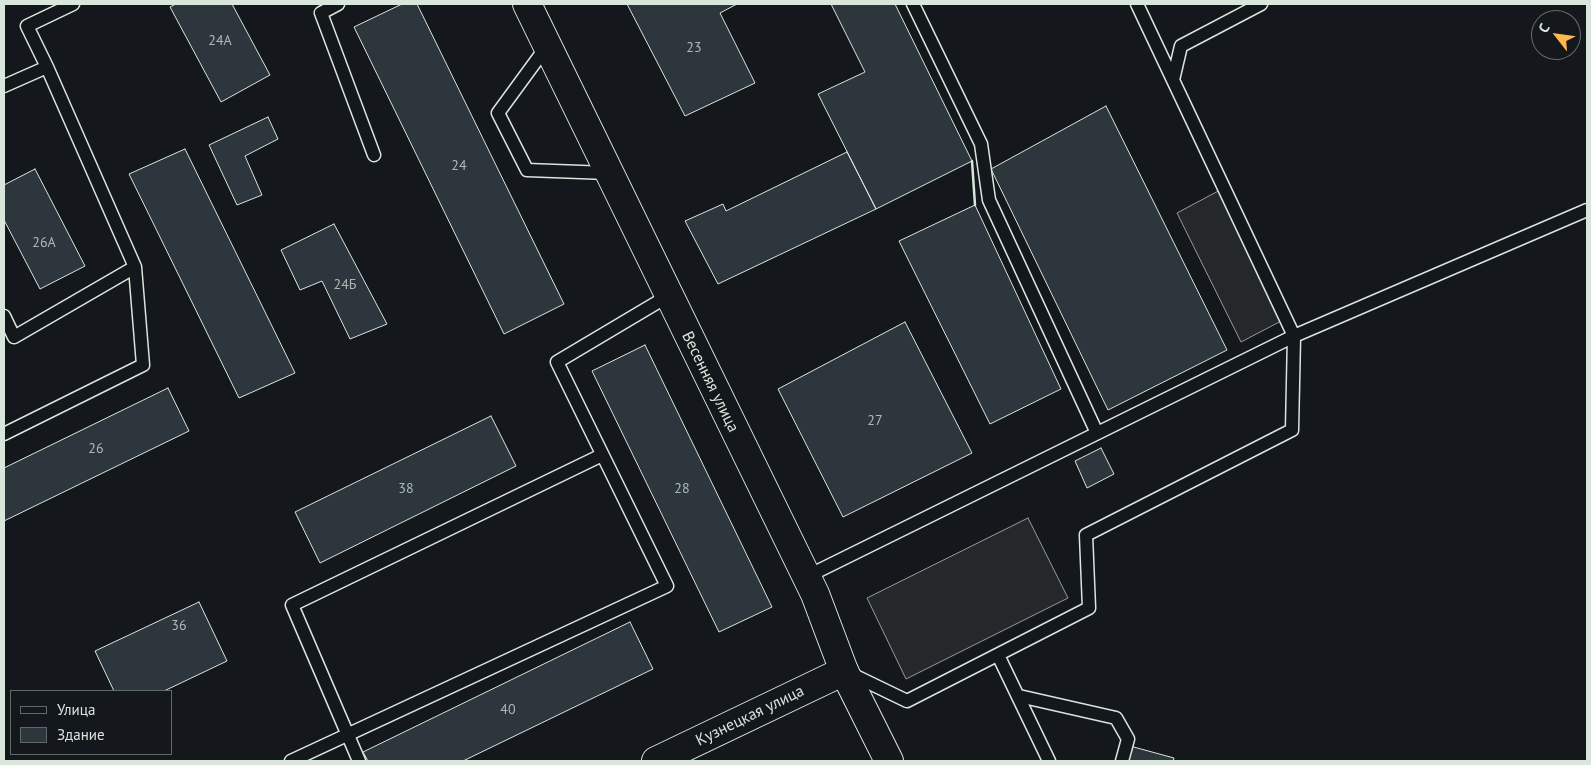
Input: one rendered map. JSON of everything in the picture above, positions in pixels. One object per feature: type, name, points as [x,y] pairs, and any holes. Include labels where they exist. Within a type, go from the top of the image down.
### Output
[{"type":"main road","name":"Весенняя улица","points":[[527,4],[806,577],[844,671],[889,761]]},
{"type":"main road","name":"Кузнецкая улица","points":[[656,761],[844,671]]},
{"type":"lane","points":[[4,434],[143,365],[135,267],[27,26],[74,4]]},
{"type":"lane","points":[[338,4],[322,13],[374,155]]},
{"type":"lane","points":[[913,4],[981,144],[989,200],[1097,433]]},
{"type":"lane","points":[[844,671],[907,701],[1089,608],[1086,535],[1292,430],[1294,336],[1137,4]]},
{"type":"lane","points":[[1172,80],[1182,46],[1261,4]]},
{"type":"lane","points":[[547,46],[498,113],[527,170],[608,173]]},
{"type":"lane","points":[[4,86],[47,67]]},
{"type":"lane","points":[[806,577],[1294,336],[1587,210]]},
{"type":"lane","points":[[4,316],[14,337],[135,267]]},
{"type":"lane","points":[[291,761],[667,586],[557,362],[668,296]]},
{"type":"lane","points":[[359,761],[292,605],[602,455]]},
{"type":"lane","points":[[998,655],[1050,761]]},
{"type":"lane","points":[[1019,696],[1116,718],[1128,739],[1122,761]]},
{"type":"shaded area","points":[[1222,189],[1285,319],[1241,342],[1177,213]]},
{"type":"shaded area","points":[[1028,518],[1068,598],[906,679],[867,598]]},
{"type":"building","points":[[176,4],[232,4],[270,75],[221,102],[170,7]]},
{"type":"building","points":[[402,4],[417,4],[564,304],[504,334],[354,27]]},
{"type":"building","points":[[627,4],[737,4],[720,13],[755,83],[685,116]]},
{"type":"building","points":[[831,4],[895,4],[972,161],[876,209],[818,94],[865,72]]},
{"type":"building","points":[[1106,106],[1227,350],[1108,410],[991,169]]},
{"type":"building","points":[[268,117],[278,139],[245,156],[262,195],[237,205],[209,145]]},
{"type":"building","points":[[185,149],[295,373],[239,398],[129,174]]},
{"type":"building","points":[[847,152],[876,209],[718,284],[685,221],[723,204],[726,211]]},
{"type":"building","points":[[35,169],[85,266],[40,289],[4,220],[4,185]]},
{"type":"building","points":[[975,205],[1061,389],[990,424],[899,241]]},
{"type":"building","points":[[334,224],[387,324],[350,339],[322,281],[300,290],[281,250]]},
{"type":"building","points":[[905,322],[972,453],[843,517],[778,389]]},
{"type":"building","points":[[645,345],[772,607],[719,632],[592,371]]},
{"type":"building","points":[[168,388],[189,431],[4,521],[4,468]]},
{"type":"building","points":[[491,416],[516,466],[320,563],[295,512]]},
{"type":"building","points":[[1101,448],[1114,474],[1087,488],[1075,461]]},
{"type":"building","points":[[199,602],[227,661],[166,690],[114,690],[95,651]]},
{"type":"building","points":[[630,622],[653,669],[463,761],[368,761],[363,752]]},
{"type":"building","points":[[1130,746],[1174,758],[1173,761],[1126,761]]},
{"type":"wall","points":[[972,161],[975,205]]}]
